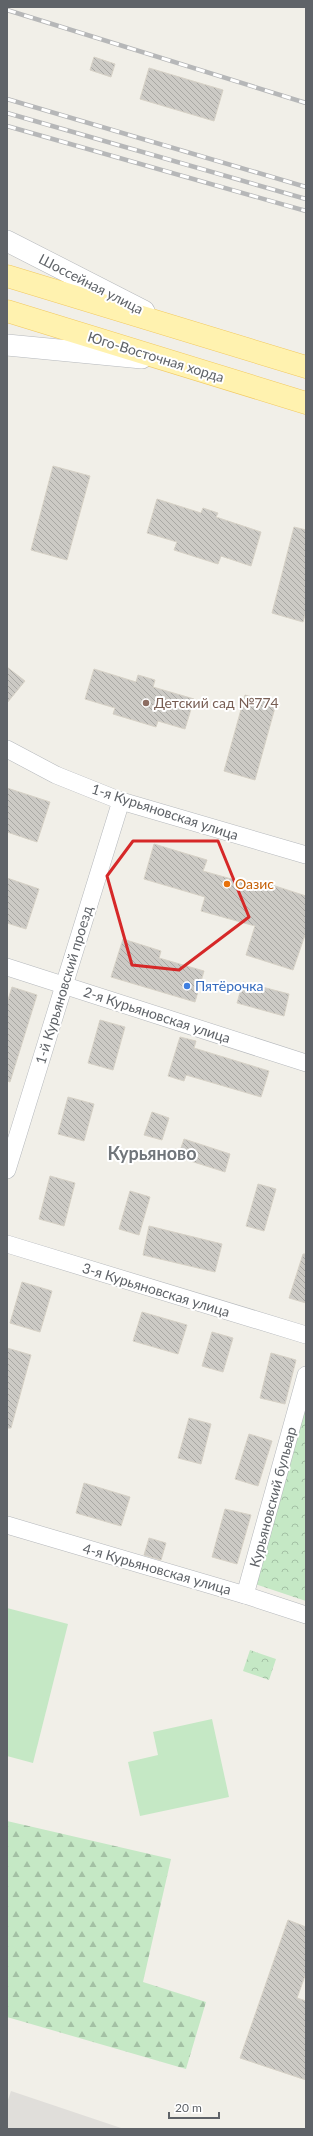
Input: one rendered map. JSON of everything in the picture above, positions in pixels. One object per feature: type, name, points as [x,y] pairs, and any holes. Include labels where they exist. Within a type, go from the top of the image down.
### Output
[{"type":"main road","points":[[7,276],[306,367]]},
{"type":"main road","name":"Юго-Восточная хорда","points":[[7,311],[306,403]]},
{"type":"street","name":"Шоссейная улица","points":[[7,242],[175,327]]},
{"type":"street","points":[[7,345],[167,360]]},
{"type":"street","name":"1-я Курьяновская улица","points":[[7,749],[56,775],[121,801],[306,855]]},
{"type":"street","name":"1-й Курьяновский проезд","points":[[7,1170],[121,801]]},
{"type":"street","name":"2-я Курьяновская улица","points":[[7,966],[306,1063]]},
{"type":"street","name":"3-я Курьяновская улица","points":[[7,1244],[306,1335]]},
{"type":"street","name":"Курьяновский бульвар","points":[[246,1595],[306,1375]]},
{"type":"street","name":"4-я Курьяновская улица","points":[[7,1525],[246,1595],[306,1615]]},
{"type":"highlighted area","points":[[133,841],[218,841],[249,917],[179,970],[132,965],[107,876]]},
{"type":"shaded area","points":[[11,2091],[124,2129],[7,2129],[7,2103]]},
{"type":"green space","points":[[306,1403],[306,1601],[255,1584]]},
{"type":"green space","points":[[7,1608],[68,1624],[33,1763],[7,1756]]},
{"type":"green space","points":[[250,1650],[276,1659],[269,1680],[243,1671]]},
{"type":"green space","points":[[212,1719],[229,1797],[140,1816],[128,1762],[158,1755],[153,1732]]},
{"type":"green space","points":[[7,1821],[171,1859],[143,1982],[206,2002],[186,2069],[7,2017]]},
{"type":"building","points":[[94,57],[115,64],[111,77],[90,70]]},
{"type":"building","points":[[149,68],[223,90],[214,121],[140,99]]},
{"type":"building","points":[[53,466],[90,476],[67,560],[31,550]]},
{"type":"building","points":[[157,499],[201,513],[203,508],[218,513],[216,517],[261,532],[251,566],[221,556],[218,564],[174,550],[177,542],[147,533]]},
{"type":"building","points":[[294,527],[306,530],[306,611],[303,622],[272,613]]},
{"type":"building","points":[[7,667],[25,681],[7,703]]},
{"type":"building","name":"Детский сад №774","points":[[94,669],[136,682],[138,675],[155,680],[153,687],[194,699],[185,729],[158,721],[156,727],[113,714],[115,708],[85,699]]},
{"type":"building","points":[[245,695],[276,704],[255,780],[224,771]]},
{"type":"building","points":[[7,788],[50,802],[37,842],[7,832]]},
{"type":"building","points":[[154,844],[207,860],[203,871],[267,889],[269,884],[306,896],[306,932],[293,970],[246,955],[255,926],[201,911],[205,897],[144,879]]},
{"type":"building","points":[[7,878],[39,889],[26,929],[7,923]]},
{"type":"building","points":[[123,939],[161,951],[159,958],[204,971],[195,1002],[111,977]]},
{"type":"building","points":[[243,982],[289,994],[284,1016],[237,1003]]},
{"type":"building","points":[[12,987],[37,995],[10,1082],[7,1081],[7,1003]]},
{"type":"building","points":[[100,1020],[125,1027],[113,1070],[88,1063]]},
{"type":"building","points":[[180,1037],[196,1041],[194,1048],[269,1071],[261,1097],[186,1075],[184,1081],[168,1076]]},
{"type":"building","points":[[68,1097],[94,1104],[84,1141],[58,1134]]},
{"type":"building","points":[[152,1112],[169,1118],[162,1140],[144,1135]]},
{"type":"building","points":[[184,1139],[230,1154],[225,1172],[178,1157]]},
{"type":"building","points":[[50,1176],[75,1183],[64,1226],[39,1219]]},
{"type":"building","points":[[258,1184],[276,1189],[264,1231],[246,1226]]},
{"type":"building","points":[[130,1191],[150,1197],[139,1235],[119,1229]]},
{"type":"building","points":[[149,1226],[222,1244],[215,1272],[143,1255]]},
{"type":"building","points":[[303,1254],[306,1254],[306,1303],[289,1298]]},
{"type":"building","points":[[22,1282],[52,1291],[40,1332],[10,1323]]},
{"type":"building","points":[[142,1312],[187,1325],[178,1354],[133,1341]]},
{"type":"building","points":[[212,1332],[233,1338],[223,1372],[202,1366]]},
{"type":"building","points":[[7,1348],[31,1355],[11,1428],[7,1428]]},
{"type":"building","points":[[271,1353],[296,1360],[285,1404],[260,1398]]},
{"type":"building","points":[[189,1418],[211,1424],[201,1464],[178,1458]]},
{"type":"building","points":[[249,1434],[272,1441],[258,1486],[235,1479]]},
{"type":"building","points":[[84,1483],[130,1497],[121,1526],[76,1513]]},
{"type":"building","points":[[225,1509],[251,1515],[237,1564],[212,1557]]},
{"type":"building","points":[[149,1538],[166,1543],[161,1560],[144,1555]]},
{"type":"building","points":[[288,1920],[306,1927],[306,1973],[297,1998],[306,2001],[306,2080],[240,2058]]},
{"type":"railway","points":[[7,10],[306,103]]},
{"type":"railway","points":[[7,99],[306,187]]},
{"type":"railway","points":[[7,113],[306,199]]},
{"type":"railway","points":[[7,126],[306,211]]},
{"type":"place","name":"Детский сад №774","points":[[146,703]]},
{"type":"place","name":"Оазис","points":[[227,884]]},
{"type":"place","name":"Пятёрочка","points":[[187,986]]},
{"type":"district","name":"Курьяново","points":[[152,1154]]}]
